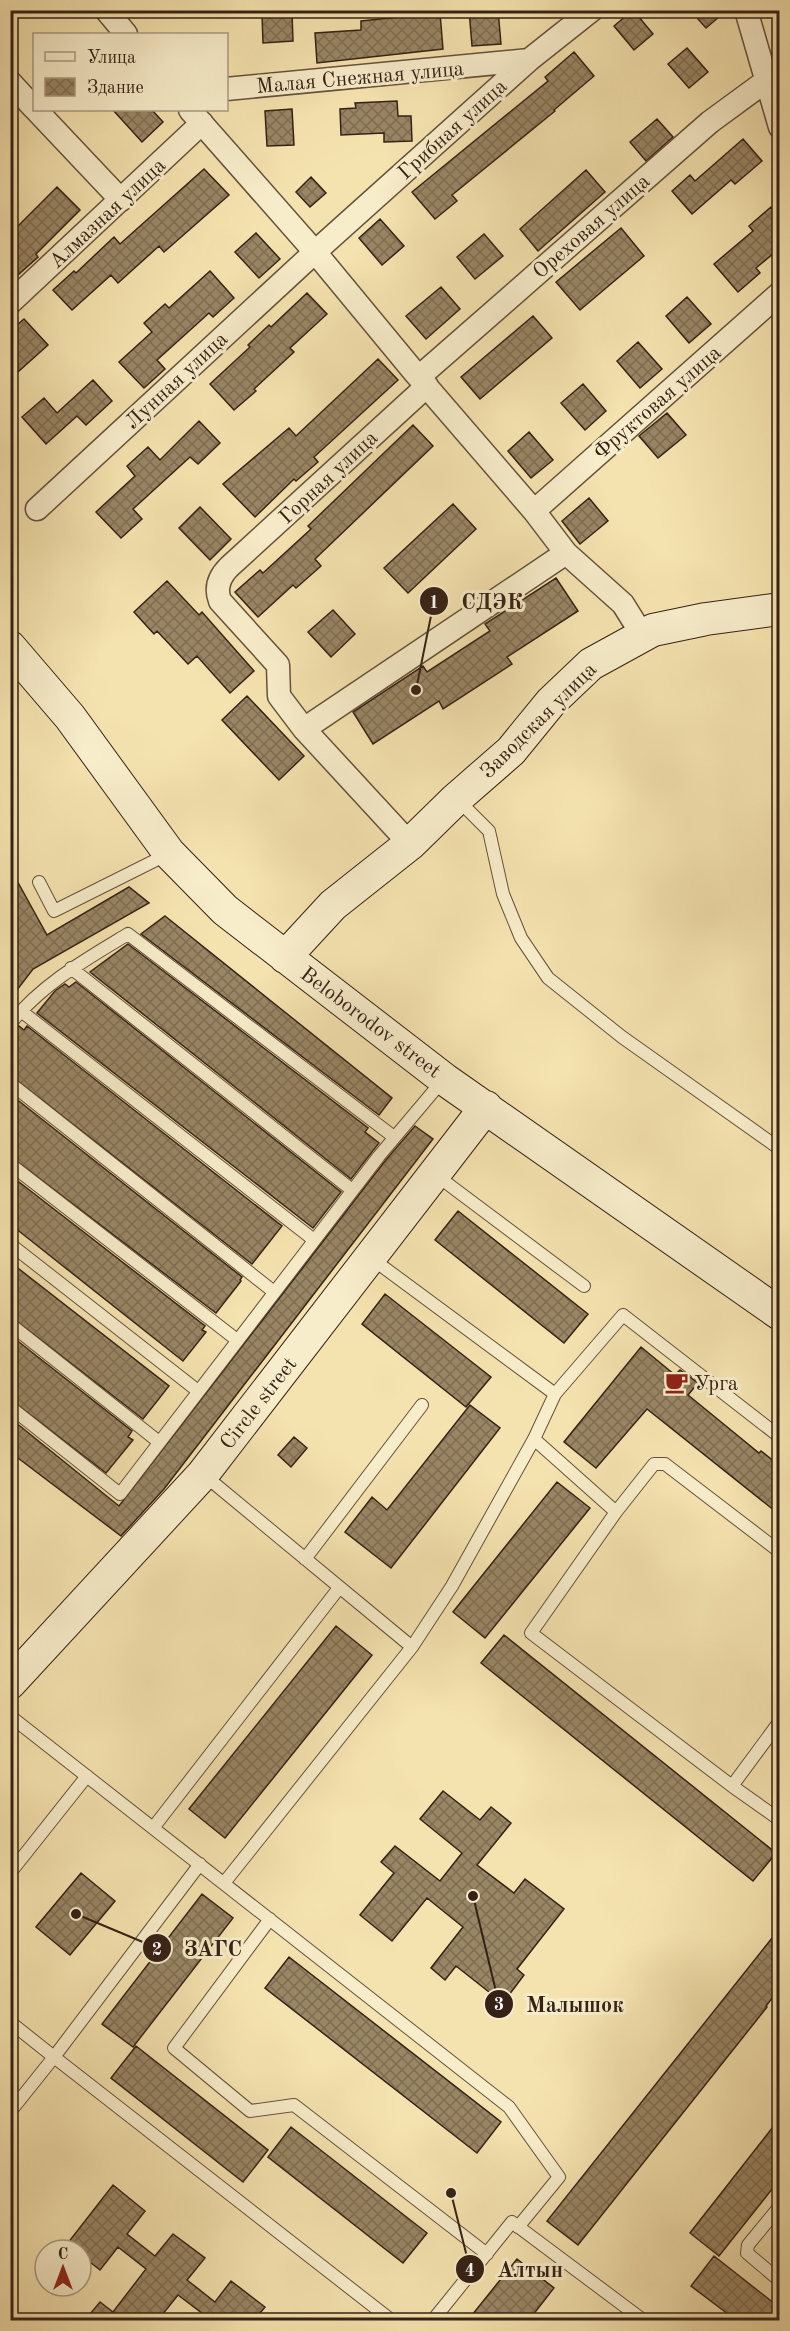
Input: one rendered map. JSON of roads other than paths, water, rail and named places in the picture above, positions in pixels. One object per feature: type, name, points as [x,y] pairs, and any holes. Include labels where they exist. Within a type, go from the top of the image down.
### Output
[{"type":"street","points":[[106,10],[125,33]]},
{"type":"street","name":"Грибная улица","points":[[315,252],[529,60],[592,10]]},
{"type":"street","points":[[746,10],[780,127]]},
{"type":"street","name":"Малая Снежная улица","points":[[228,89],[529,60]]},
{"type":"street","name":"Ореховая улица","points":[[423,381],[710,122],[766,81]]},
{"type":"street","points":[[10,82],[33,107]]},
{"type":"street","points":[[37,111],[121,200]]},
{"type":"street","points":[[196,116],[315,252],[534,511],[566,553],[623,604],[643,636]]},
{"type":"street","name":"Алмазная улица","points":[[10,303],[121,200],[196,116]]},
{"type":"street","name":"Лунная улица","points":[[37,509],[315,252]]},
{"type":"street","name":"Фруктовая улица","points":[[534,511],[780,293]]},
{"type":"street","name":"Горная улица","points":[[304,729],[279,696],[278,665],[220,601],[219,579],[423,381]]},
{"type":"street","points":[[410,844],[304,729],[566,553]]},
{"type":"street","name":"Заводская улица","points":[[285,957],[333,905],[410,844],[456,799],[511,751],[550,702],[591,664],[653,630],[706,619],[780,609]]},
{"type":"street","name":"Beloborodov street","points":[[18,655],[70,717],[170,853],[225,910],[444,1079],[780,1314]]},
{"type":"street","name":"Circle street","points":[[10,1683],[203,1474],[486,1107]]},
{"type":"lane","points":[[456,799],[489,831],[503,894],[521,938],[548,978],[622,1037],[780,1149]]},
{"type":"lane","points":[[39,882],[54,911],[170,853]]},
{"type":"lane","points":[[10,1024],[21,1011],[71,968],[128,934],[394,1137]]},
{"type":"lane","points":[[71,968],[352,1190]]},
{"type":"lane","points":[[21,1011],[314,1240]]},
{"type":"lane","points":[[10,1407],[120,1494],[352,1190],[444,1079]]},
{"type":"lane","points":[[10,1083],[274,1292]]},
{"type":"lane","points":[[10,1164],[237,1340]]},
{"type":"lane","points":[[434,1174],[584,1286]]},
{"type":"lane","points":[[10,1244],[198,1391]]},
{"type":"lane","points":[[370,1257],[555,1394]]},
{"type":"lane","points":[[224,1883],[412,1647],[452,1586],[534,1439],[555,1394],[622,1315],[780,1437]]},
{"type":"lane","points":[[10,1323],[159,1442]]},
{"type":"lane","points":[[305,1559],[422,1405]]},
{"type":"lane","points":[[534,1439],[616,1512]]},
{"type":"lane","points":[[780,1552],[665,1464],[654,1464],[616,1512],[531,1633],[780,1820]]},
{"type":"lane","points":[[203,1474],[412,1647]]},
{"type":"lane","points":[[153,1828],[339,1588]]},
{"type":"lane","points":[[10,1716],[509,2107],[559,2177],[518,2227]]},
{"type":"lane","points":[[732,1786],[780,1721]]},
{"type":"lane","points":[[10,1873],[87,1776]]},
{"type":"lane","points":[[10,2112],[200,1864]]},
{"type":"lane","points":[[270,1919],[174,2048],[250,2111],[294,2105],[487,2254]]},
{"type":"lane","points":[[10,2022],[390,2320]]},
{"type":"lane","points":[[780,2206],[748,2245],[747,2253],[780,2281]]},
{"type":"lane","points":[[433,2320],[512,2222],[643,2320]]},
{"type":"place","name":"СДЭК","points":[[416,690]]},
{"type":"place","name":"Урга","points":[[676,1383]]},
{"type":"place","name":"Малышок","points":[[473,1896]]},
{"type":"place","name":"ЗАГС","points":[[76,1914]]},
{"type":"place","name":"Алтын","points":[[451,2193]]}]
